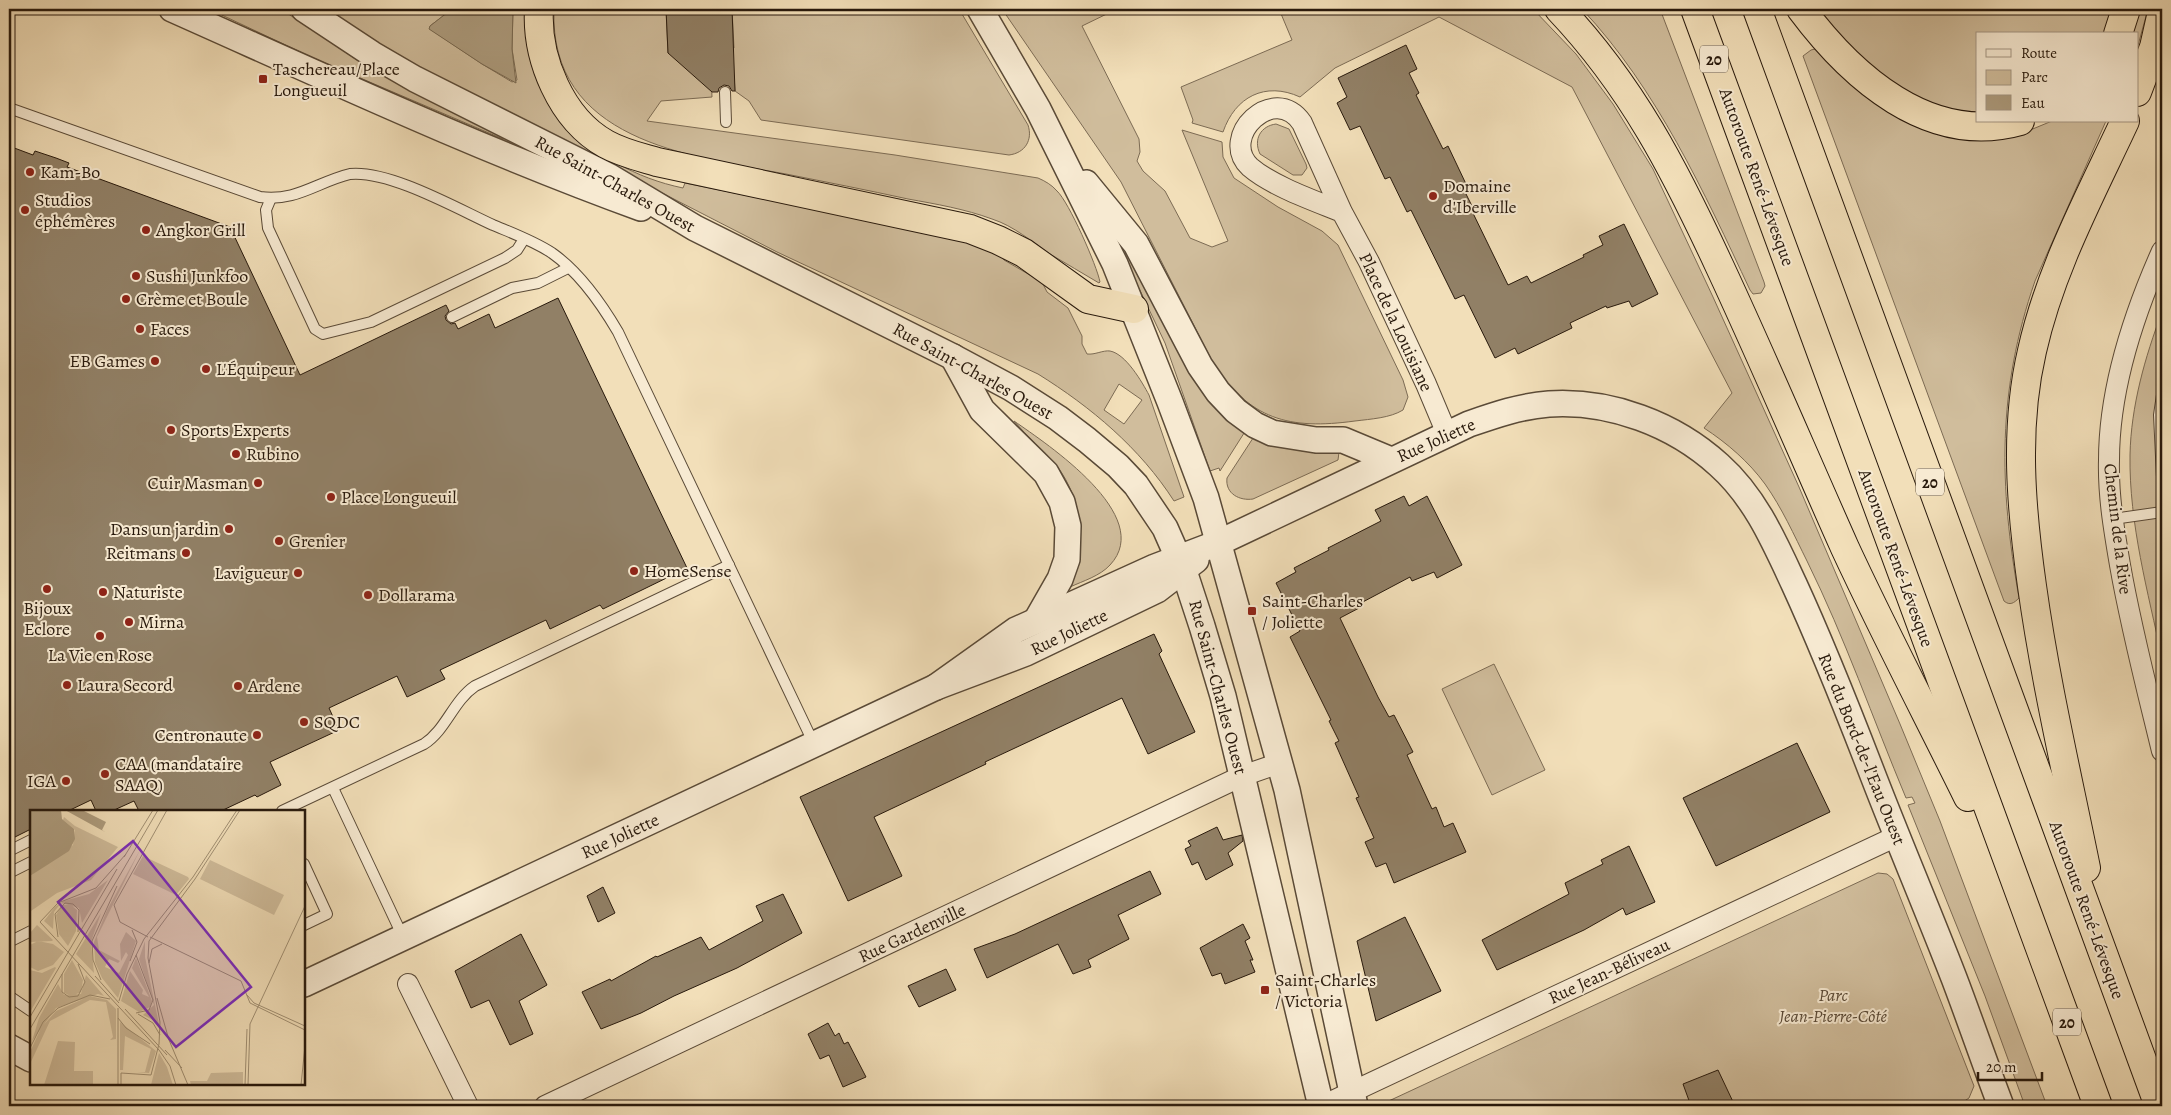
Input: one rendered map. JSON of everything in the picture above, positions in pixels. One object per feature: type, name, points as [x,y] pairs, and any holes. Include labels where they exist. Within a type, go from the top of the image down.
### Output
[{"type":"highway","points":[[539,9],[538,20],[542,55],[554,84],[578,120],[605,144],[626,153],[657,162],[970,229],[1024,253],[1088,299],[1134,309]]},
{"type":"highway","points":[[1559,9],[1585,38],[1622,86],[1646,121],[1673,169],[1768,371],[1846,548],[2037,938]]},
{"type":"highway","name":"Autoroute René-Lévesque","points":[[1695,9],[2098,1106]]},
{"type":"highway","name":"Autoroute René-Lévesque","points":[[1757,9],[2159,1106]]},
{"type":"highway","points":[[1800,9],[1833,48],[1855,70],[1877,88],[1903,105],[1928,117],[1956,124],[1986,126],[2013,122]]},
{"type":"highway","points":[[2119,32],[2126,9]]},
{"type":"highway","points":[[2138,89],[2154,47],[2162,12]]},
{"type":"highway","points":[[2103,955],[2039,631],[2025,529],[2021,441],[2028,374],[2046,302],[2063,256],[2125,122]]},
{"type":"street","points":[[172,9],[371,98],[535,167],[695,228]]},
{"type":"street","name":"Rue Saint-Charles Ouest","points":[[304,9],[393,67],[610,177],[695,228],[953,357],[1044,408],[1108,457],[1136,485],[1165,528],[1181,564],[1218,678],[1322,1106]]},
{"type":"street","points":[[980,9],[1016,69],[1062,154],[1115,264],[1206,498],[1280,763],[1354,1099]]},
{"type":"street","name":"Place de la Louisiane","points":[[1342,212],[1293,192],[1249,166],[1244,157],[1241,144],[1243,132],[1249,122],[1259,114],[1277,108],[1289,111],[1298,118],[1314,145],[1342,212],[1373,270],[1448,434]]},
{"type":"street","points":[[1062,154],[1136,244],[1196,359],[1209,380],[1228,403],[1250,421],[1272,433],[1309,440],[1343,440],[1391,460]]},
{"type":"street","name":"Chemin de la Rive","points":[[2162,251],[2130,334],[2113,409],[2108,460],[2113,519],[2128,609],[2162,750]]},
{"type":"street","points":[[953,357],[982,410],[1046,473],[1062,502],[1068,526],[1066,559],[1060,579],[1036,621]]},
{"type":"street","name":"Rue Joliette","points":[[305,984],[936,687],[1026,653],[1157,590],[1181,564],[1218,543],[1468,424],[1505,412],[1550,404],[1606,408],[1632,415],[1668,429]]},
{"type":"street","name":"Rue du Bord-de-l'Eau Ouest","points":[[1668,429],[1698,447],[1724,470],[1742,489],[1764,522],[1816,634],[1954,980],[2001,1106]]},
{"type":"street","name":"Rue Joliette","points":[[936,687],[1016,630],[1155,567],[1181,564]]},
{"type":"street","name":"Rue Gardenville","points":[[545,1106],[1242,776],[1280,763]]},
{"type":"street","name":"Rue Jean-Béliveau","points":[[1322,1106],[1354,1099],[1897,836]]},
{"type":"street","points":[[408,984],[468,1106]]},
{"type":"street","points":[[9,1047],[30,1058]]},
{"type":"lane","points":[[724,92],[726,122]]},
{"type":"lane","points":[[9,108],[245,193],[271,198],[292,196],[341,177],[359,173],[368,174],[404,185],[524,239],[552,254],[588,289],[618,332],[815,744]]},
{"type":"lane","points":[[271,198],[266,210],[268,228],[315,329],[323,334],[371,322],[388,314],[512,254],[524,239]]},
{"type":"lane","points":[[452,316],[512,288],[538,284],[568,268]]},
{"type":"lane","points":[[2162,395],[2159,414],[2162,477]]},
{"type":"lane","points":[[2113,519],[2162,512]]},
{"type":"lane","points":[[284,810],[429,741],[464,695],[475,686],[729,565]]},
{"type":"lane","points":[[333,788],[403,937]]},
{"type":"lane","points":[[9,851],[30,840]]},
{"type":"lane","points":[[9,873],[30,862]]},
{"type":"lane","points":[[305,866],[327,914],[305,925]]},
{"type":"lane","points":[[9,942],[30,932]]},
{"type":"lane","points":[[9,996],[30,1010]]},
{"type":"green space","points":[[209,9],[281,9],[363,64],[391,80],[508,138],[503,139],[311,57]]},
{"type":"green space","points":[[324,9],[452,9],[430,26],[430,29],[512,82],[517,80],[512,49],[513,9],[526,9],[526,12],[616,163],[649,178],[674,186],[683,188],[685,183],[937,234],[980,245],[998,253],[1004,260],[1042,282],[1047,292],[1068,308],[1082,336],[1082,344],[1087,354],[1110,351],[1122,357],[1133,369],[1149,395],[1184,497],[1174,501],[1146,463],[1113,430],[1077,400],[1038,374],[777,252],[397,55]],"holes":[[[1119,384],[1142,400],[1124,424],[1104,410]]]},
{"type":"green space","points":[[554,9],[666,9],[668,53],[734,48],[732,9],[959,9],[1028,125],[1028,141],[1023,149],[1015,154],[1009,155],[761,120],[749,101],[735,91],[734,75],[711,76],[712,97],[661,101],[647,121],[895,155],[1038,178],[1048,183],[1062,197],[1088,249],[1100,282],[1056,258],[1008,226],[982,215],[707,159],[668,148],[631,134],[599,114],[574,88],[558,53]]},
{"type":"green space","points":[[1002,9],[1117,9],[1082,26],[1139,139],[1140,152],[1137,161],[1143,171],[1165,191],[1190,238],[1212,247],[1228,241],[1182,130],[1222,142],[1223,157],[1234,178],[1278,207],[1322,231],[1338,245],[1403,380],[1408,397],[1403,410],[1392,415],[1374,419],[1310,424],[1291,422],[1273,417],[1241,397],[1226,381],[1212,361],[1121,182]]},
{"type":"green space","points":[[1279,9],[1533,9],[1576,54],[1613,104],[1653,169],[1799,487],[1940,821],[2047,1106],[2025,1106],[1985,996],[1908,805],[1915,803],[1912,797],[1906,798],[1834,619],[1777,502],[1752,468],[1737,453],[1704,428],[1732,393],[1572,87],[1439,17],[1335,68],[1300,97],[1287,92],[1275,91],[1253,95],[1243,101],[1235,110],[1223,132],[1192,123],[1193,120],[1181,87],[1292,40]]},
{"type":"green space","points":[[1582,9],[1660,9],[1764,282],[1765,286],[1761,293],[1753,294],[1750,290],[1696,179],[1656,107],[1609,40]]},
{"type":"green space","points":[[1817,9],[2112,9],[2105,32],[1976,32],[1976,113],[1953,110],[1930,103],[1908,92],[1887,79],[1867,63]]},
{"type":"green space","points":[[2138,9],[2148,9],[2138,45],[2138,32],[2132,32]]},
{"type":"green space","points":[[1819,48],[1851,81],[1976,119],[1976,122],[1987,122],[2023,133],[2050,122],[2106,122],[2035,281],[2014,361],[2005,438],[2008,516],[2019,598],[2012,603],[2004,601],[1803,56],[1811,50]]},
{"type":"green space","points":[[1276,124],[1289,129],[1306,164],[1307,168],[1302,175],[1293,175],[1260,154],[1257,143],[1262,130]]},
{"type":"green space","points":[[1130,251],[1246,430],[1220,471],[1219,468],[1210,471],[1165,343],[1123,255]]},
{"type":"green space","points":[[2162,312],[2162,658],[2136,532],[2130,455],[2133,418],[2140,382]]},
{"type":"green space","points":[[1014,421],[1049,446],[1092,483],[1109,504],[1119,525],[1120,546],[1110,565],[1096,575],[1070,587],[1079,557],[1080,541],[1080,525],[1072,494],[1057,466]]},
{"type":"green space","points":[[1255,435],[1302,451],[1339,452],[1338,460],[1253,499],[1243,499],[1231,492],[1228,488],[1227,478]]},
{"type":"green space","points":[[1494,664],[1545,770],[1492,795],[1442,689]]},
{"type":"green space","name":"Parc Jean-Pierre-Côté","points":[[1878,873],[1887,874],[1893,879],[1974,1086],[1969,1098],[1957,1106],[1378,1106]]},
{"type":"water","points":[[452,9],[513,9],[512,49],[516,83],[482,64],[429,29],[430,26]]},
{"type":"building","points":[[666,9],[732,9],[735,91],[732,91],[729,86],[724,85],[719,88],[718,92],[712,92],[668,53]]},
{"type":"building","name":"Domaine d'Iberville","points":[[1406,45],[1417,69],[1409,73],[1419,93],[1416,95],[1443,149],[1448,146],[1466,184],[1462,186],[1472,206],[1470,207],[1508,285],[1527,276],[1531,283],[1584,257],[1583,255],[1603,245],[1599,236],[1624,224],[1658,294],[1632,307],[1629,301],[1607,308],[1606,306],[1570,323],[1572,328],[1518,354],[1515,348],[1495,358],[1464,295],[1455,299],[1411,210],[1407,212],[1390,177],[1385,179],[1360,126],[1350,130],[1337,103],[1347,97],[1338,78]]},
{"type":"building","name":"Place Longueuil","points":[[9,146],[33,155],[35,151],[56,158],[69,163],[67,167],[230,227],[300,375],[446,305],[449,311],[445,316],[446,320],[451,324],[455,323],[458,329],[489,314],[495,328],[558,298],[687,568],[603,609],[600,605],[550,629],[546,620],[440,670],[445,679],[407,697],[397,676],[329,708],[339,730],[270,762],[281,785],[257,797],[255,795],[223,810],[138,810],[134,801],[114,810],[96,810],[91,800],[70,810],[30,810],[30,830],[9,840]]},
{"type":"building","points":[[1404,496],[1409,506],[1427,496],[1462,565],[1437,578],[1434,572],[1412,581],[1410,577],[1359,604],[1361,607],[1340,618],[1378,697],[1389,717],[1394,715],[1413,752],[1407,755],[1432,809],[1436,807],[1444,827],[1453,823],[1466,852],[1394,883],[1386,863],[1376,867],[1365,842],[1374,838],[1356,798],[1359,797],[1335,743],[1339,741],[1329,721],[1331,720],[1290,637],[1300,631],[1276,583],[1296,572],[1294,568],[1381,521],[1375,510]]},
{"type":"building","points":[[1154,634],[1162,651],[1159,654],[1195,732],[1148,754],[1122,698],[985,762],[986,764],[874,817],[902,876],[848,901],[800,797]]},
{"type":"building","points":[[1797,743],[1830,812],[1716,866],[1683,798]]},
{"type":"building","points":[[1217,827],[1223,840],[1242,835],[1243,841],[1228,853],[1233,865],[1206,880],[1198,862],[1192,865],[1185,849],[1191,846],[1188,841]]},
{"type":"building","points":[[1629,846],[1655,902],[1626,915],[1623,908],[1584,930],[1497,970],[1482,940],[1569,894],[1565,883],[1603,864],[1601,860]]},
{"type":"building","points":[[1150,871],[1161,894],[1118,915],[1129,939],[1088,960],[1091,967],[1073,974],[1058,944],[987,978],[974,949],[1015,934]]},
{"type":"building","points":[[603,887],[615,913],[598,922],[587,896]]},
{"type":"building","points":[[783,894],[802,933],[737,968],[641,1013],[601,1029],[582,992],[610,979],[611,981],[656,956],[701,937],[709,950],[763,921],[756,906]]},
{"type":"building","points":[[1405,917],[1441,991],[1376,1021],[1357,941]]},
{"type":"building","points":[[1243,924],[1250,938],[1245,941],[1253,960],[1250,960],[1255,972],[1225,984],[1221,973],[1212,976],[1200,948]]},
{"type":"building","points":[[521,934],[547,985],[519,1001],[533,1034],[510,1045],[489,1000],[471,1008],[455,971]]},
{"type":"building","points":[[946,969],[956,990],[919,1007],[908,986]]},
{"type":"building","points":[[828,1023],[835,1036],[839,1033],[844,1044],[848,1042],[866,1077],[843,1087],[829,1055],[820,1059],[808,1034]]},
{"type":"building","points":[[1718,1070],[1735,1106],[1691,1106],[1683,1084]]},
{"type":"place","name":"Taschereau/Place Longueuil","points":[[263,79]]},
{"type":"place","name":"Kam-Bo","points":[[30,172]]},
{"type":"place","name":"Domaine d'Iberville","points":[[1433,196]]},
{"type":"place","name":"Studios éphémères","points":[[25,210]]},
{"type":"place","name":"Angkor Grill","points":[[146,230]]},
{"type":"place","name":"Sushi Junkfoo","points":[[136,276]]},
{"type":"place","name":"Crème et Boule","points":[[126,299]]},
{"type":"place","name":"Faces","points":[[140,329]]},
{"type":"place","name":"EB Games","points":[[155,361]]},
{"type":"place","name":"L'Équipeur","points":[[206,369]]},
{"type":"place","name":"Sports Experts","points":[[171,430]]},
{"type":"place","name":"Rubino","points":[[236,454]]},
{"type":"place","name":"Cuir Masman","points":[[258,483]]},
{"type":"place","name":"Place Longueuil","points":[[331,497]]},
{"type":"place","name":"Dans un jardin","points":[[229,529]]},
{"type":"place","name":"Grenier","points":[[279,541]]},
{"type":"place","name":"Reitmans","points":[[186,553]]},
{"type":"place","name":"HomeSense","points":[[634,571]]},
{"type":"place","name":"Lavigueur","points":[[298,573]]},
{"type":"place","name":"Bijoux Eclore","points":[[47,589]]},
{"type":"place","name":"Naturiste","points":[[103,592]]},
{"type":"place","name":"Dollarama","points":[[368,595]]},
{"type":"place","name":"Saint-Charles / Joliette","points":[[1252,611]]},
{"type":"place","name":"Mirna","points":[[129,622]]},
{"type":"place","name":"La Vie en Rose","points":[[100,636]]},
{"type":"place","name":"Laura Secord","points":[[67,685]]},
{"type":"place","name":"Ardene","points":[[238,686]]},
{"type":"place","name":"SQDC","points":[[304,722]]},
{"type":"place","name":"Centronaute","points":[[257,735]]},
{"type":"place","name":"CAA (mandataire SAAQ)","points":[[105,774]]},
{"type":"place","name":"IGA","points":[[66,781]]},
{"type":"place","name":"Saint-Charles / Victoria","points":[[1265,990]]}]
